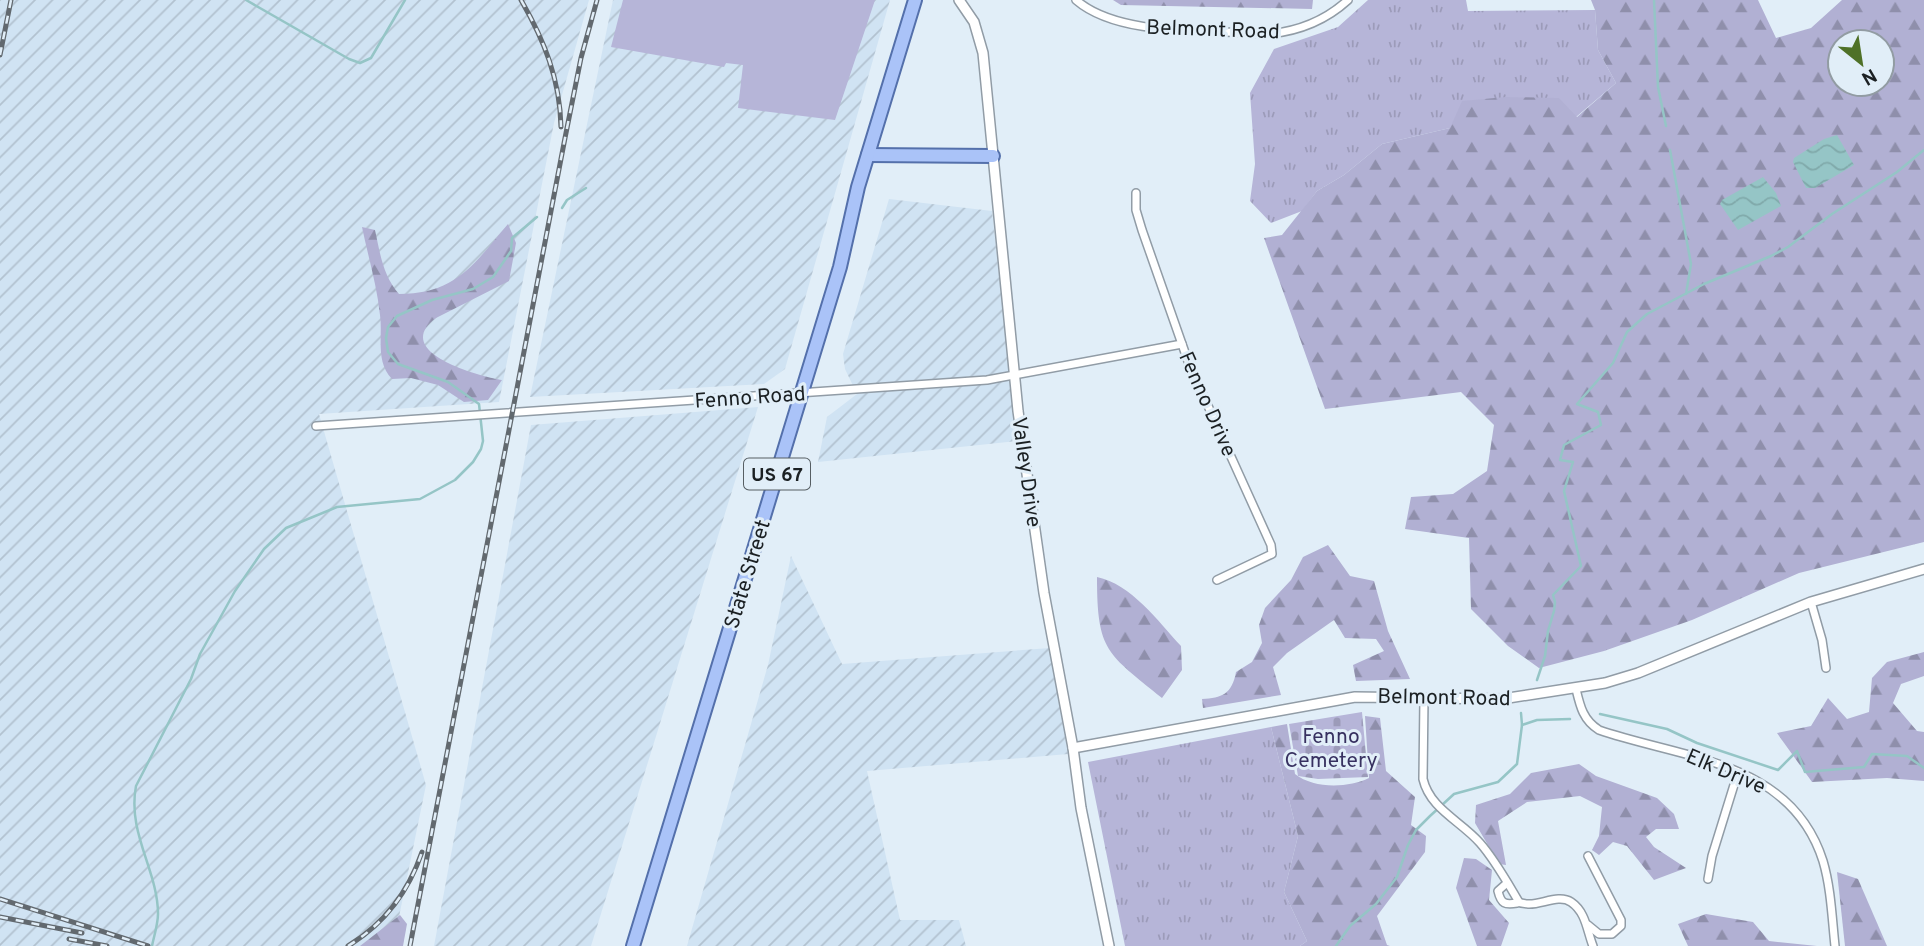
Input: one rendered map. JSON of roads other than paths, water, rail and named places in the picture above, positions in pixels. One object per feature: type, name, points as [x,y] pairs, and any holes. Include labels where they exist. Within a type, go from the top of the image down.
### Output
[{"type":"main road","name":"State Street","points":[[633,946],[840,267],[868,155],[915,0]]},
{"type":"main road","points":[[868,155],[993,156]]},
{"type":"street","name":"Valley Drive","points":[[959,0],[974,22],[984,53],[1018,411],[1044,593],[1073,748],[1081,808],[1109,946]]},
{"type":"street","name":"Belmont Road","points":[[1076,0],[1099,16],[1138,27],[1269,34],[1308,27],[1349,0]]},
{"type":"street","name":"Fenno Drive","points":[[1136,193],[1139,220],[1182,344],[1271,545],[1272,554],[1217,580]]},
{"type":"street","name":"Fenno Road","points":[[316,426],[987,380],[1182,344]]},
{"type":"street","name":"Belmont Road","points":[[1073,748],[1336,700],[1377,696],[1502,699],[1605,683],[1638,673],[1811,602],[1924,569]]},
{"type":"street","points":[[1811,602],[1822,640],[1826,668]]},
{"type":"street","name":"Elk Drive","points":[[1576,689],[1583,714],[1589,724],[1599,730],[1694,756],[1738,772],[1788,801],[1811,833],[1824,863],[1835,946]]},
{"type":"street","points":[[1424,698],[1423,779],[1430,797],[1482,846],[1519,902]]},
{"type":"street","points":[[1708,879],[1712,856],[1738,772]]},
{"type":"street","points":[[1507,883],[1498,891],[1505,904],[1519,902],[1530,905],[1568,900],[1599,934],[1612,934],[1621,926],[1621,920],[1588,856]]},
{"type":"street","points":[[1588,925],[1593,946]]},
{"type":"water","points":[[1837,135],[1854,165],[1815,188],[1806,188],[1793,162],[1794,158],[1824,139]]},
{"type":"water","points":[[1763,177],[1776,193],[1781,206],[1738,230],[1720,204],[1722,200]]},
{"type":"waterway","points":[[246,0],[360,63],[371,58],[405,0]]},
{"type":"waterway","points":[[1654,0],[1658,87],[1666,126]]},
{"type":"waterway","points":[[1670,150],[1691,264],[1686,294]]},
{"type":"waterway","points":[[1537,680],[1554,611],[1553,595],[1581,566],[1564,491],[1573,462],[1560,460],[1564,445],[1601,425],[1598,412],[1577,404],[1613,363],[1627,332],[1647,314],[1704,284],[1788,247],[1832,214],[1897,172],[1924,150]]},
{"type":"waterway","points":[[562,208],[567,200],[586,188]]},
{"type":"waterway","points":[[152,946],[158,918],[157,898],[139,836],[134,803],[136,786],[191,679],[200,654],[235,591],[264,549],[286,528],[337,507],[420,499],[455,480],[473,462],[483,441],[479,404],[448,382],[398,364],[388,352],[388,327],[397,316],[432,300],[473,289],[493,277],[511,251],[512,238],[537,217]]},
{"type":"waterway","points":[[1336,946],[1350,926],[1376,904],[1397,877],[1416,830],[1454,794],[1498,782],[1517,764],[1521,713]]},
{"type":"waterway","points":[[1600,714],[1667,729],[1697,743],[1778,770],[1797,751],[1805,772],[1864,767],[1872,754],[1907,756],[1924,768]]},
{"type":"waterway","points":[[1522,725],[1537,720],[1570,719]]},
{"type":"railway","points":[[0,55],[11,0]]},
{"type":"railway","points":[[521,0],[549,60],[558,93],[561,127]]},
{"type":"railway","points":[[410,946],[565,138],[581,58],[597,0]]},
{"type":"railway","points":[[348,946],[373,928],[393,906],[410,881],[422,852]]},
{"type":"railway","points":[[0,899],[148,946]]},
{"type":"railway","points":[[0,917],[82,933]]},
{"type":"railway","points":[[69,939],[107,946]]},
{"type":"park label","name":"Fenno Cemetery","points":[[1331,748]]}]
